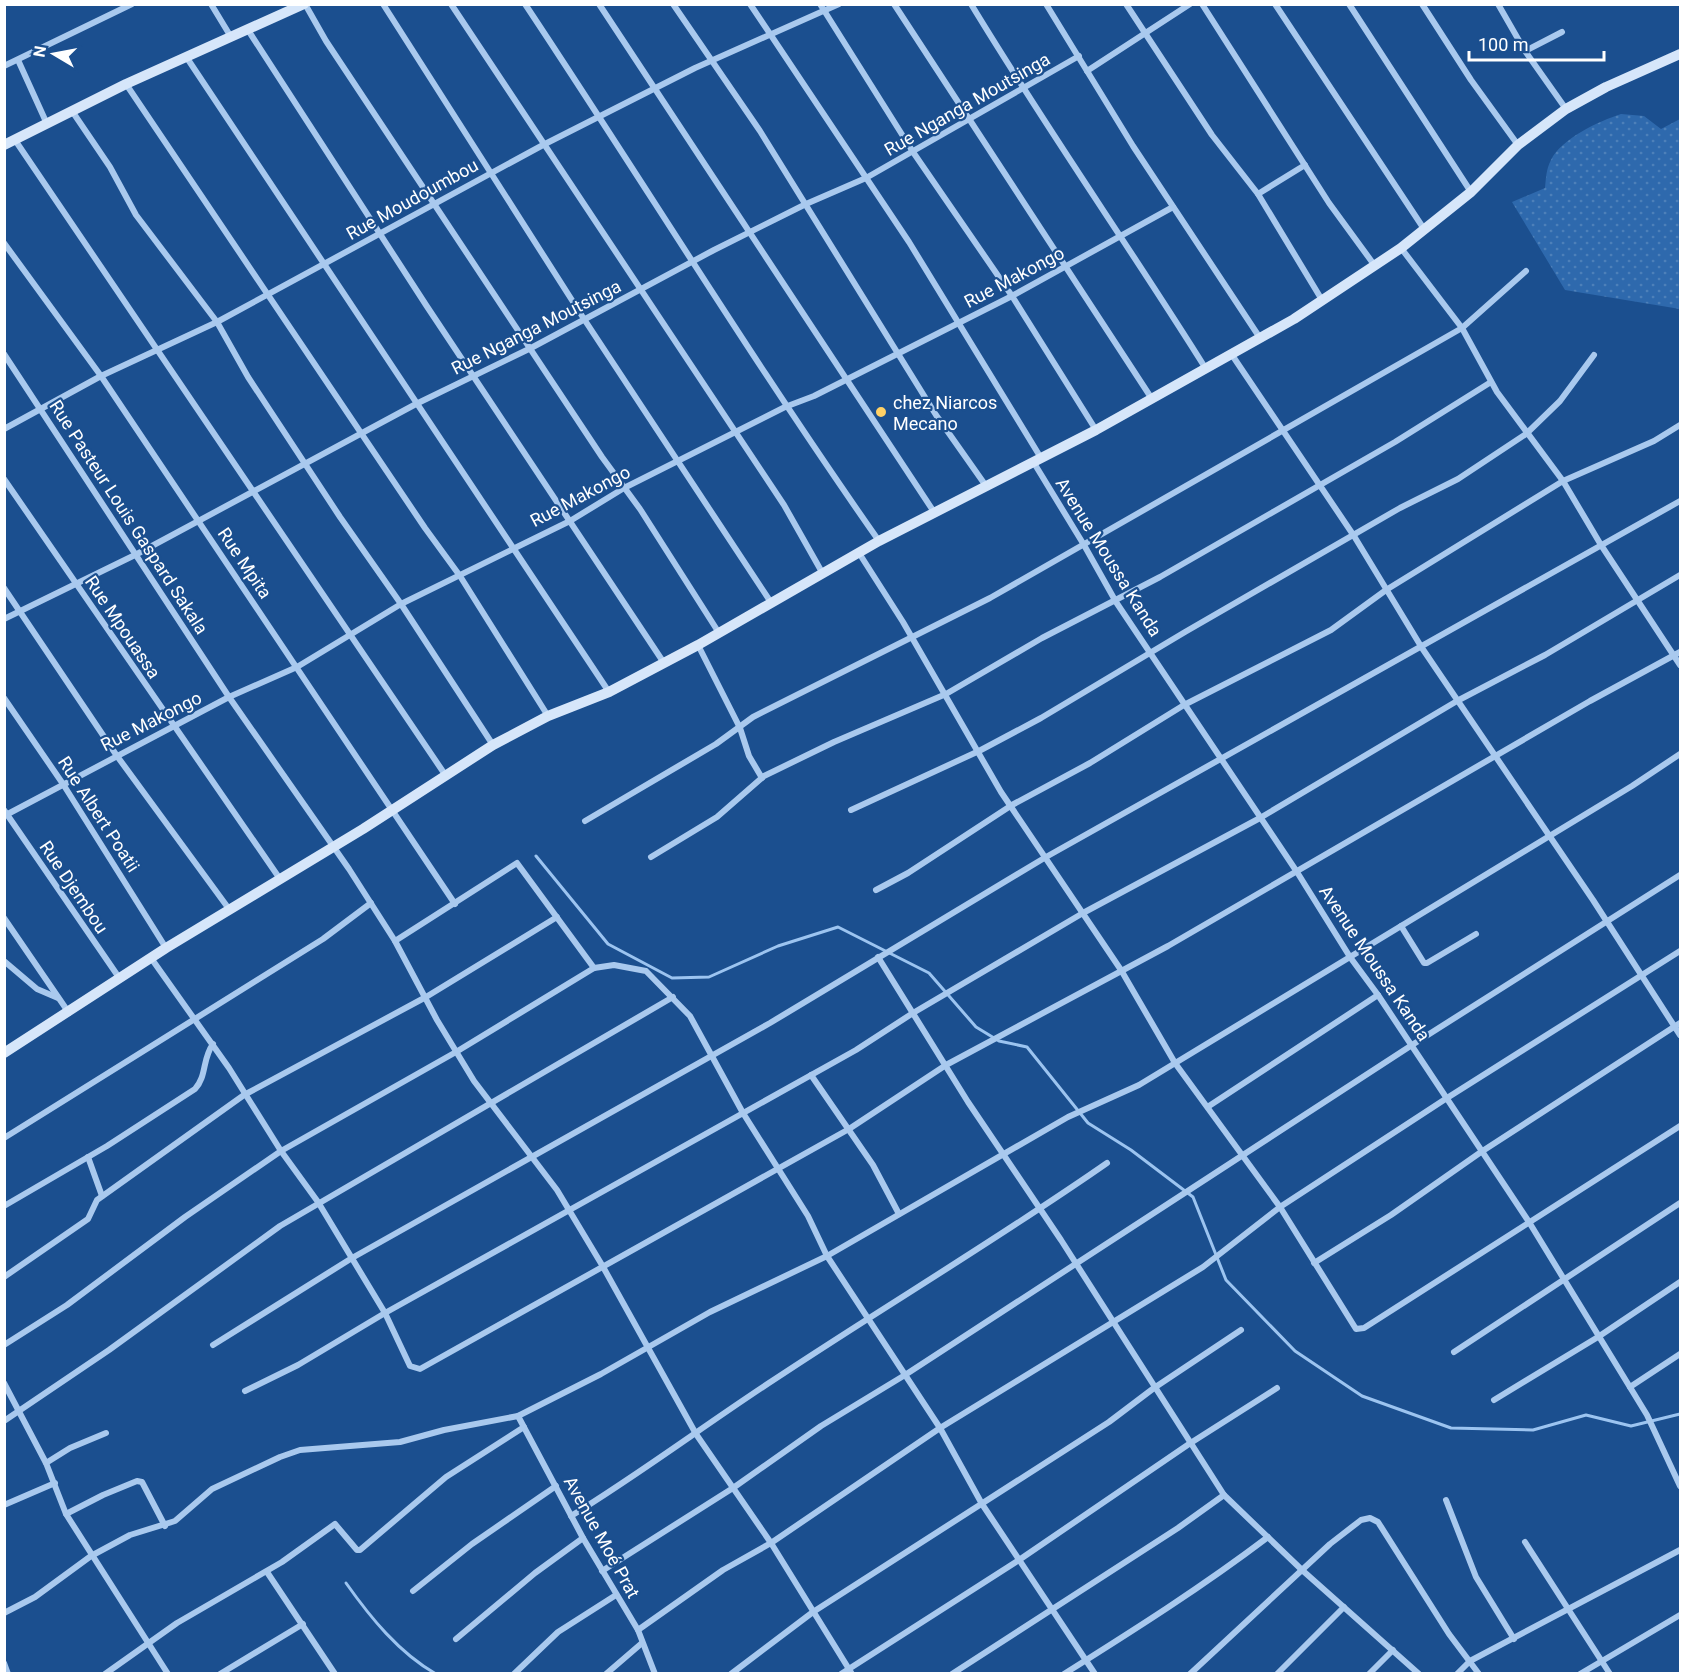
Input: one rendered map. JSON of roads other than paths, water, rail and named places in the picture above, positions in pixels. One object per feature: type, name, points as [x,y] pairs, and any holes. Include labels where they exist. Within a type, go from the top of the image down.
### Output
[{"type":"street","points":[[4,66],[132,4]]},
{"type":"street","points":[[211,4],[231,37]]},
{"type":"street","points":[[446,777],[10,142],[126,84],[305,4],[326,41],[719,633]]},
{"type":"street","points":[[383,4],[584,319],[679,462],[724,536],[772,605]]},
{"type":"street","points":[[452,4],[639,291],[784,505],[823,574]]},
{"type":"street","points":[[525,4],[694,260],[785,407],[879,542]]},
{"type":"street","points":[[599,4],[934,512]]},
{"type":"street","points":[[673,4],[806,204],[936,415],[987,486]]},
{"type":"street","name":"Avenue Moussa Kanda","points":[[750,4],[909,242],[1037,460],[1116,602],[1297,872],[1350,957],[1412,1045],[1565,1279],[1647,1415],[1680,1486]]},
{"type":"street","points":[[820,4],[913,152],[1012,296],[1096,430]]},
{"type":"street","name":"Rue Moudoumbou","points":[[4,429],[102,376],[217,322],[543,145],[712,60],[768,34],[826,12],[839,4]]},
{"type":"street","points":[[894,4],[1152,399]]},
{"type":"street","points":[[971,4],[1023,90],[1123,237],[1206,369]]},
{"type":"street","points":[[1046,4],[1173,207],[1261,339]]},
{"type":"street","points":[[1126,4],[1142,33],[1212,135],[1258,194],[1322,300]]},
{"type":"street","points":[[1087,71],[1142,33],[1190,4]]},
{"type":"street","points":[[1202,4],[1329,203],[1375,267]]},
{"type":"street","points":[[1275,4],[1424,229]]},
{"type":"street","points":[[1349,4],[1471,192]]},
{"type":"street","points":[[1422,4],[1471,80],[1518,145]]},
{"type":"street","points":[[1498,4],[1526,51],[1566,109]]},
{"type":"street","points":[[248,30],[379,235],[664,663]]},
{"type":"street","points":[[1526,51],[1562,32]]},
{"type":"street","points":[[4,1053],[120,980],[166,948],[393,810],[493,745],[548,716],[609,692],[664,663],[772,605],[934,512],[1096,430],[1261,339],[1401,248],[1471,192],[1518,145],[1566,109],[1606,87],[1680,54]]},
{"type":"street","name":"Rue Nganga Moutsinga","points":[[4,619],[137,554],[251,490],[416,404],[531,348],[694,260],[806,204],[866,178],[1023,90],[1078,56]]},
{"type":"street","points":[[187,58],[609,692]]},
{"type":"street","points":[[18,60],[47,124]]},
{"type":"street","points":[[126,84],[425,528],[460,576],[548,716]]},
{"type":"street","points":[[72,111],[110,166],[136,214],[217,322],[248,377],[339,517],[401,604],[493,745]]},
{"type":"street","points":[[1258,194],[1305,165]]},
{"type":"street","name":"Rue Makongo","points":[[5,814],[175,728],[229,697],[297,667],[401,604],[570,521],[624,489],[1012,296],[1123,237],[1173,207]]},
{"type":"street","name":"Rue Mpita","points":[[4,243],[102,376],[455,904]]},
{"type":"street","points":[[1401,248],[1462,328],[1491,382],[1526,434],[1563,481],[1637,600],[1678,654],[1680,665]]},
{"type":"street","points":[[585,821],[740,728],[753,717],[880,652],[913,638],[1084,545],[1462,328],[1526,271]]},
{"type":"street","name":"Rue Pasteur Louis Gaspard Sakala","points":[[4,354],[229,697],[371,903],[395,941],[456,1052],[491,1105],[570,1211],[696,1434],[771,1543],[850,1671]]},
{"type":"street","points":[[1232,355],[1354,536],[1457,701],[1641,974],[1678,1025],[1680,1035]]},
{"type":"street","points":[[851,810],[979,751],[1152,654],[1185,632],[1400,508],[1458,479],[1526,434],[1560,401],[1594,356]]},
{"type":"street","points":[[651,857],[717,817],[762,778],[834,742],[946,694],[1042,638],[1116,602],[1395,442],[1491,382]]},
{"type":"street","points":[[876,890],[908,873],[1012,805],[1090,763],[1184,705],[1331,630],[1386,590],[1563,481],[1654,441],[1680,425]]},
{"type":"street","name":"Rue Mpouassa","points":[[4,479],[280,879]]},
{"type":"street","points":[[213,1345],[352,1258],[770,1023],[1046,857],[1220,758],[1422,648],[1680,501]]},
{"type":"street","points":[[859,553],[913,638],[1001,792],[1012,805],[1066,891],[1122,970],[1175,1063],[1209,1106],[1280,1207],[1356,1329],[1360,1329],[1680,1126]]},
{"type":"street","points":[[245,1391],[297,1365],[385,1313],[811,1075],[1083,913],[1260,818],[1457,701],[1545,655],[1680,575]]},
{"type":"street","points":[[4,588],[117,756],[229,909]]},
{"type":"street","points":[[698,645],[740,728],[749,756],[762,778]]},
{"type":"street","points":[[151,958],[213,1044],[281,1151],[318,1202],[385,1313],[410,1366],[420,1369],[602,1265],[637,1249],[777,1167],[849,1129],[946,1065],[1297,872],[1678,654]]},
{"type":"street","name":"Rue Albert Poatii","points":[[4,698],[63,784],[166,948]]},
{"type":"street","points":[[4,1613],[35,1597],[91,1556],[130,1535],[165,1526],[175,1521],[212,1489],[300,1450],[400,1442],[444,1430],[518,1416],[710,1312],[827,1256],[1004,1156],[1068,1117],[1139,1085],[1550,836],[1680,754]]},
{"type":"street","name":"Rue Djembou","points":[[5,814],[120,980]]},
{"type":"street","points":[[395,941],[517,863],[594,968]]},
{"type":"street","points":[[602,1571],[733,1488],[821,1426],[905,1375],[1412,1045],[1680,875]]},
{"type":"street","points":[[4,1138],[323,939],[371,903]]},
{"type":"street","points":[[4,1277],[88,1219],[97,1200],[102,1196],[244,1095],[426,997],[557,917]]},
{"type":"street","points":[[4,918],[69,1013]]},
{"type":"street","points":[[1401,926],[1426,963],[1476,934]]},
{"type":"street","points":[[638,1630],[723,1570],[771,1543],[940,1428],[1203,1267],[1280,1207],[1680,951]]},
{"type":"street","points":[[878,957],[1004,1156],[1076,1263],[1189,1444],[1224,1495],[1302,1570],[1419,1674]]},
{"type":"street","points":[[4,961],[37,989],[59,998]]},
{"type":"street","points":[[4,1345],[67,1305],[185,1217],[281,1151],[456,1052],[594,968],[614,965],[646,971],[690,1016],[743,1113],[808,1216],[827,1256],[940,1428],[982,1504],[1095,1674]]},
{"type":"street","points":[[1209,1106],[1378,995]]},
{"type":"street","points":[[4,1421],[198,1283],[318,1202],[491,1105],[673,997]]},
{"type":"street","points":[[1314,1263],[1391,1215],[1481,1152],[1678,1025]]},
{"type":"street","points":[[4,1206],[88,1157],[195,1089],[202,1082],[206,1054],[213,1044]]},
{"type":"street","points":[[811,1075],[873,1165],[899,1214]]},
{"type":"street","points":[[88,1157],[102,1196]]},
{"type":"street","points":[[571,1516],[773,1380],[1041,1209],[1107,1163]]},
{"type":"street","points":[[1454,1352],[1680,1203]]},
{"type":"street","points":[[1494,1400],[1680,1282]]},
{"type":"street","points":[[731,1674],[813,1612],[1109,1422],[1154,1388],[1242,1330]]},
{"type":"street","points":[[1630,1387],[1680,1354]]},
{"type":"street","points":[[4,1383],[55,1483],[66,1514],[168,1674]]},
{"type":"street","points":[[841,1674],[850,1671],[1189,1444],[1277,1388]]},
{"type":"street","name":"Avenue Moé Prat","points":[[518,1416],[583,1538],[638,1630],[656,1674]]},
{"type":"street","points":[[105,1674],[150,1645],[177,1623],[267,1572],[335,1524],[357,1550],[360,1550],[446,1477],[524,1427]]},
{"type":"street","points":[[46,1464],[70,1448],[106,1433]]},
{"type":"street","points":[[66,1514],[138,1481],[142,1482],[150,1494],[165,1526]]},
{"type":"street","points":[[4,1504],[55,1483]]},
{"type":"street","points":[[413,1592],[472,1544],[556,1486]]},
{"type":"street","points":[[952,1674],[1178,1528],[1224,1495]]},
{"type":"street","points":[[1446,1500],[1476,1577],[1514,1639]]},
{"type":"street","points":[[1190,1674],[1302,1570],[1361,1520],[1370,1518],[1378,1522],[1449,1635],[1479,1674]]},
{"type":"street","points":[[1064,1674],[1194,1592],[1268,1537]]},
{"type":"street","points":[[456,1639],[535,1573],[583,1538]]},
{"type":"street","points":[[1525,1542],[1610,1674]]},
{"type":"street","points":[[1457,1674],[1470,1661],[1680,1550]]},
{"type":"street","points":[[267,1572],[303,1624],[332,1672]]},
{"type":"street","points":[[514,1674],[558,1632],[616,1595]]},
{"type":"street","points":[[1277,1674],[1344,1607]]},
{"type":"street","points":[[1580,1674],[1680,1615]]},
{"type":"street","points":[[220,1674],[303,1624]]},
{"type":"street","points":[[606,1674],[642,1643]]},
{"type":"street","points":[[1369,1674],[1393,1650]]},
{"type":"street","points":[[4,1663],[8,1674]]},
{"type":"waterway","points":[[536,856],[608,944],[672,978],[709,977],[778,946],[838,927],[929,973],[976,1027],[999,1041],[1027,1047],[1088,1123],[1131,1150],[1193,1197],[1226,1280],[1295,1351],[1362,1396],[1451,1428],[1533,1430],[1586,1415],[1631,1426],[1680,1414]]},
{"type":"waterway","points":[[346,1583],[386,1633],[410,1656],[436,1674]]},
{"type":"place","name":"chez Niarcos Mecano","points":[[881,412]]}]
